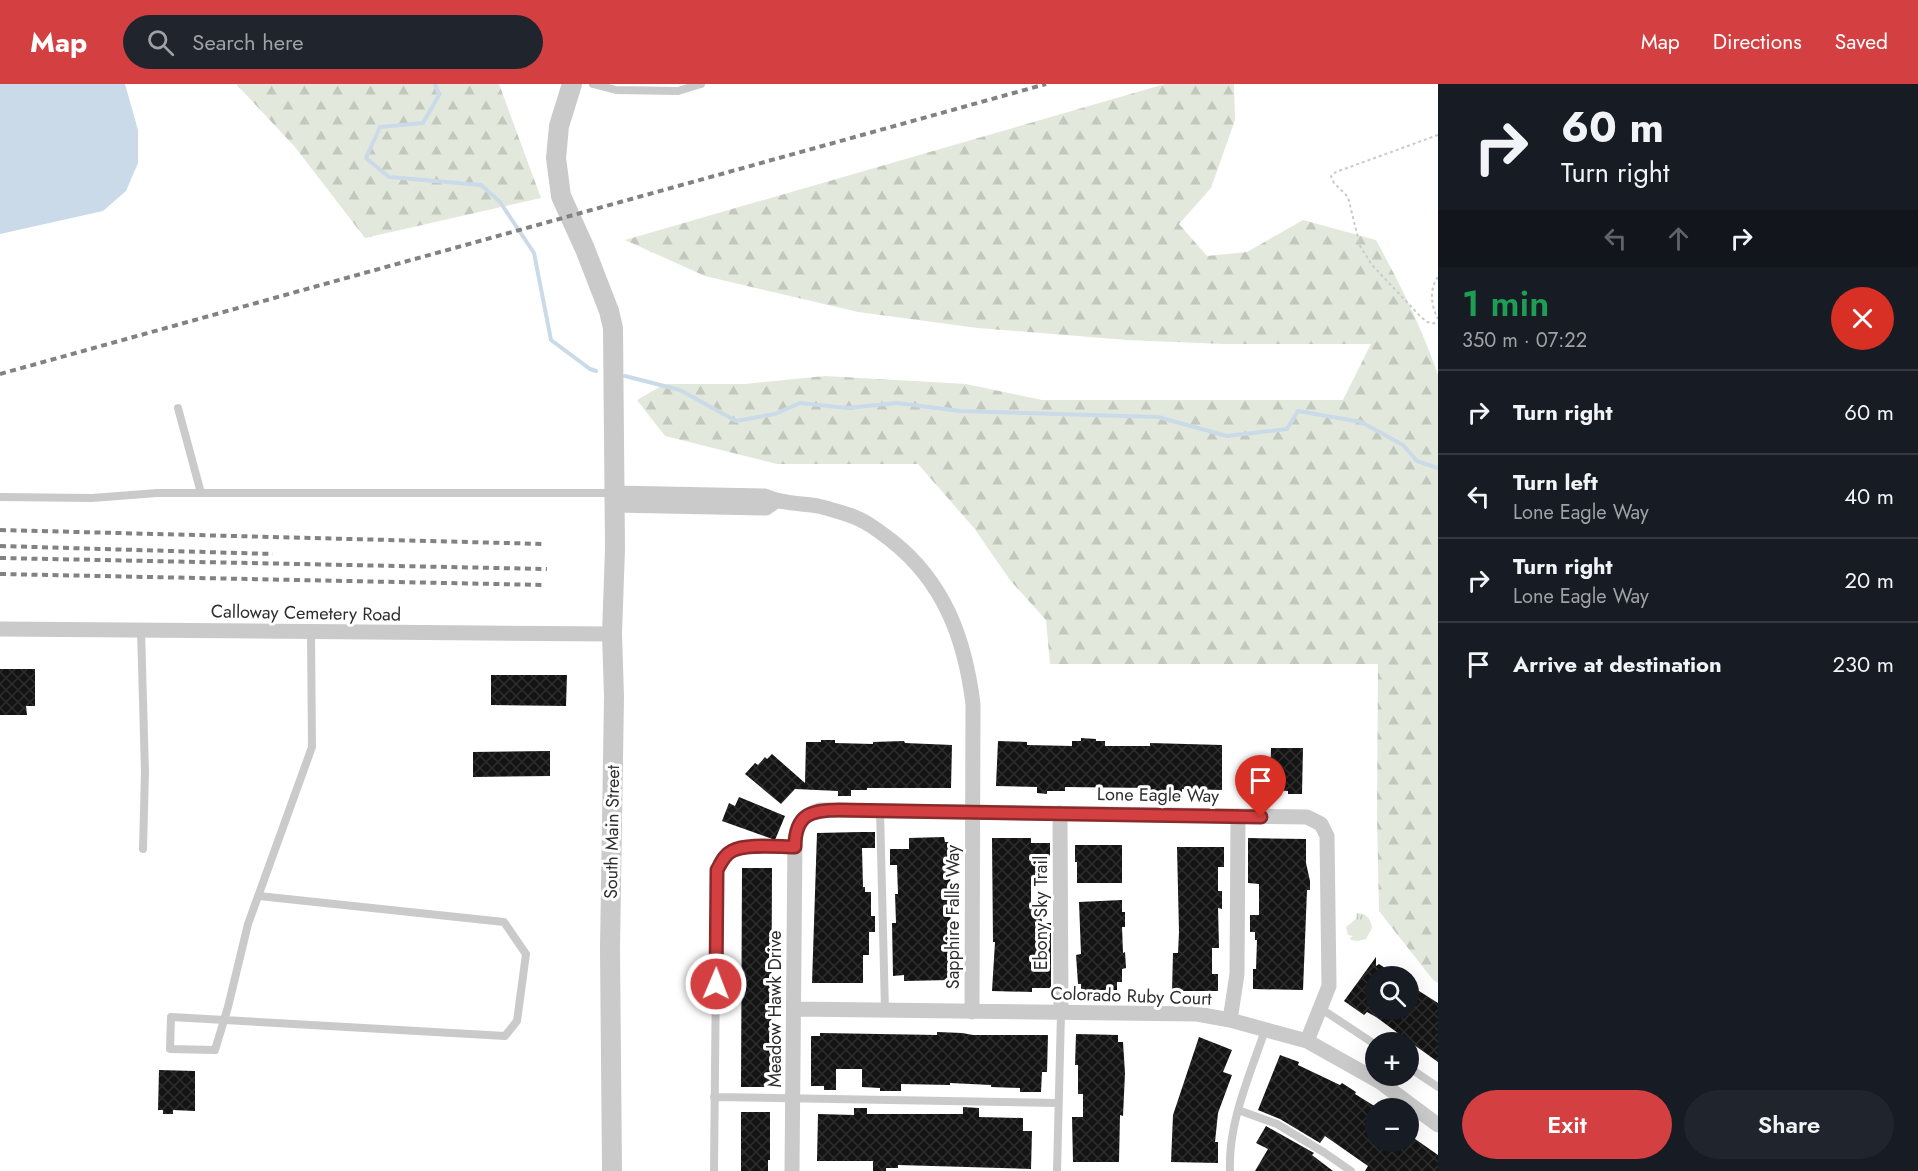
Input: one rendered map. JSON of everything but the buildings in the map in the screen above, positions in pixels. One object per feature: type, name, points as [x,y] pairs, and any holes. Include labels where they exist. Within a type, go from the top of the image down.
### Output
[{"type":"street","name":"South Main Street","points":[[572,84],[559,126],[556,158],[561,196],[585,249],[609,311],[613,328],[612,634],[614,696],[610,949],[612,1171]]},
{"type":"street","name":"Sapphire Falls Way","points":[[614,499],[766,508],[776,501],[820,506],[852,516],[880,531],[905,551],[920,567],[945,604],[959,635],[969,669],[972,693],[972,1012]]},
{"type":"street","name":"Calloway Cemetery Road","points":[[0,629],[612,634]]},
{"type":"street","name":"Lone Eagle Way","points":[[795,847],[797,828],[810,813],[819,810],[1307,818],[1320,824],[1327,837],[1329,986],[1307,1041]]},
{"type":"street","name":"Ebony Sky Trail","points":[[1060,813],[1061,1013]]},
{"type":"street","points":[[1230,1020],[1237,974],[1238,816]]},
{"type":"street","name":"Meadow Hawk Drive","points":[[792,1171],[795,847]]},
{"type":"street","name":"Colorado Ruby Court","points":[[795,1009],[1197,1014],[1230,1020],[1307,1041],[1380,1082],[1438,1125]]},
{"type":"lane","points":[[592,84],[616,90],[678,91],[701,84]]},
{"type":"lane","points":[[178,408],[201,493]]},
{"type":"lane","points":[[0,497],[92,498],[157,493],[201,493],[614,499]]},
{"type":"lane","points":[[141,630],[145,772],[143,849]]},
{"type":"lane","points":[[259,896],[504,922],[526,954],[517,1021],[505,1035],[224,1022],[171,1017],[170,1049],[215,1050],[224,1022],[248,924],[312,747],[311,632]]},
{"type":"lane","points":[[880,811],[885,1011]]},
{"type":"lane","points":[[714,1171],[717,870],[723,858],[733,850],[755,847],[795,847]]},
{"type":"lane","points":[[1320,1008],[1365,1038]]},
{"type":"lane","points":[[1057,1171],[1061,1013]]},
{"type":"lane","points":[[1230,1171],[1229,1149],[1238,1110],[1265,1030]]},
{"type":"lane","points":[[1419,1074],[1438,1087]]},
{"type":"lane","points":[[714,1097],[1059,1103]]},
{"type":"lane","points":[[1238,1110],[1276,1124],[1351,1171]]},
{"type":"path","points":[[1438,135],[1331,176],[1334,183],[1348,197],[1360,246],[1372,265],[1420,316],[1427,322],[1438,324]]},
{"type":"path","points":[[1438,276],[1431,297],[1438,319]]},
{"type":"green space","points":[[236,84],[499,84],[541,198],[365,238],[295,147]]},
{"type":"green space","points":[[1165,84],[1234,84],[1235,120],[1211,188],[1179,224],[1207,256],[1247,252],[1303,220],[1376,240],[1410,306],[1438,375],[1438,983],[1433,980],[1379,911],[1378,664],[1050,664],[1046,620],[1010,580],[974,528],[918,464],[777,464],[665,436],[637,400],[665,384],[745,384],[825,376],[966,384],[1042,400],[1343,400],[1371,344],[1223,344],[1127,340],[978,328],[858,312],[705,276],[625,240]]},
{"type":"green space","points":[[1357,913],[1368,917],[1372,928],[1366,939],[1358,941],[1351,940],[1353,936],[1348,935],[1346,927],[1356,919]]},
{"type":"water","points":[[0,84],[125,84],[138,130],[138,163],[126,191],[103,211],[0,234]]},
{"type":"waterway","points":[[435,84],[439,95],[423,123],[380,127],[366,158],[389,177],[481,185],[500,202],[534,253],[551,340],[596,371]]},
{"type":"waterway","points":[[625,376],[680,390],[736,421],[775,414],[800,403],[847,408],[897,403],[960,411],[1158,417],[1227,436],[1287,429],[1298,411],[1361,422],[1403,445],[1417,461],[1438,468]]},
{"type":"railway","points":[[0,374],[1046,84]]},
{"type":"railway","points":[[0,530],[545,544]]},
{"type":"railway","points":[[0,546],[273,554]]},
{"type":"railway","points":[[0,558],[547,569]]},
{"type":"railway","points":[[0,574],[545,585]]},
{"type":"route","points":[[716,984],[717,870],[723,858],[733,850],[755,847],[795,847],[797,828],[810,813],[819,810],[1261,817]]}]
